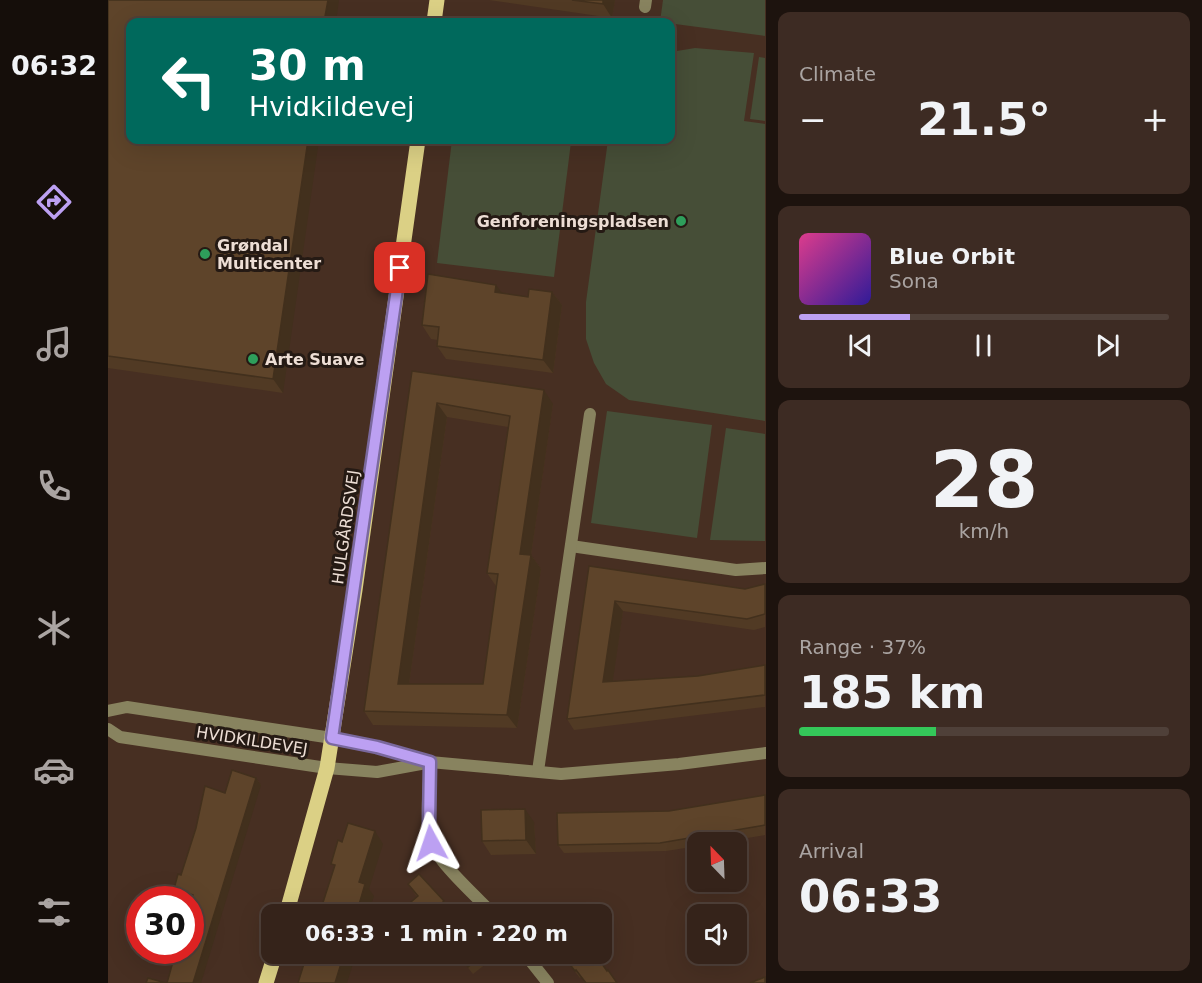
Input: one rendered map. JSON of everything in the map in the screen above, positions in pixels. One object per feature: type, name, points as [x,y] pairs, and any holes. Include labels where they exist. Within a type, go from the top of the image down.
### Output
[{"type":"main road","points":[[435,18],[437,0]]},
{"type":"main road","name":"HULGÅRDSVEJ","points":[[289,904],[327,768],[355,590],[417,144]]},
{"type":"main road","points":[[266,983],[272,964]]},
{"type":"street","points":[[538,771],[590,414]]},
{"type":"street","points":[[571,546],[736,570],[765,568]]},
{"type":"street","name":"HVIDKILDEVEJ","points":[[108,711],[127,707],[332,738],[377,747],[430,762],[561,774],[679,764],[765,753]]},
{"type":"street","name":"HVIDKILDEVEJ","points":[[108,729],[120,737],[327,768],[376,772],[430,762]]},
{"type":"street","points":[[430,762],[431,843],[444,862],[484,904]]},
{"type":"street","points":[[533,964],[548,983]]},
{"type":"green space","points":[[663,0],[765,0],[765,36],[675,24],[675,18],[661,18]]},
{"type":"green space","name":"Genforeningspladsen","points":[[695,48],[754,53],[744,121],[765,124],[765,421],[629,400],[606,384],[594,363],[586,339],[586,302],[607,144],[675,144],[675,51]]},
{"type":"green space","points":[[759,57],[765,58],[765,121],[750,119]]},
{"type":"green space","points":[[452,144],[571,144],[554,277],[437,263]]},
{"type":"green space","points":[[607,411],[712,425],[697,538],[591,523]]},
{"type":"green space","points":[[726,428],[765,434],[765,541],[710,540]]},
{"type":"building","name":"Grøndal Multicenter","points":[[108,0],[328,0],[325,18],[126,18],[126,144],[307,144],[273,379],[108,356]]},
{"type":"building","points":[[572,0],[603,0],[603,4]]},
{"type":"building","points":[[428,274],[496,285],[495,292],[528,297],[529,289],[552,292],[543,360],[437,346],[439,327],[422,325]]},
{"type":"building","points":[[412,371],[544,390],[520,554],[531,555],[507,715],[364,711]],"holes":[[[437,403],[510,416],[487,573],[498,574],[483,684],[398,684]]]},
{"type":"building","points":[[589,566],[745,589],[765,584],[765,614],[747,619],[615,601],[603,682],[698,676],[765,665],[765,695],[567,719]]},
{"type":"building","points":[[232,770],[256,778],[204,947],[204,886],[175,886],[178,874],[181,875],[196,828],[205,786],[225,793]]},
{"type":"building","points":[[765,795],[765,825],[724,832],[687,832],[687,838],[660,843],[558,845],[557,813],[669,811]]},
{"type":"building","points":[[525,809],[526,840],[482,841],[481,810]]},
{"type":"building","points":[[348,823],[375,831],[359,882],[365,884],[359,904],[323,904],[335,865],[331,864],[338,840],[342,842]]},
{"type":"building","points":[[419,874],[444,901],[441,904],[413,904],[411,902],[418,896],[408,884]]},
{"type":"building","points":[[172,964],[199,964],[193,983],[167,983]]},
{"type":"building","points":[[304,964],[341,964],[335,983],[298,983]]},
{"type":"building","points":[[570,964],[602,964],[617,983],[586,983]]},
{"type":"building","points":[[765,977],[765,983],[750,983]]},
{"type":"building","points":[[148,978],[166,983],[146,983]]},
{"type":"place","name":"Genforeningspladsen","points":[[681,221]]},
{"type":"place","name":"Grøndal Multicenter","points":[[205,254]]},
{"type":"place","name":"Arte Suave","points":[[253,359]]},
{"type":"route","points":[[400,268],[332,738],[377,747],[430,762],[431,843]]}]
